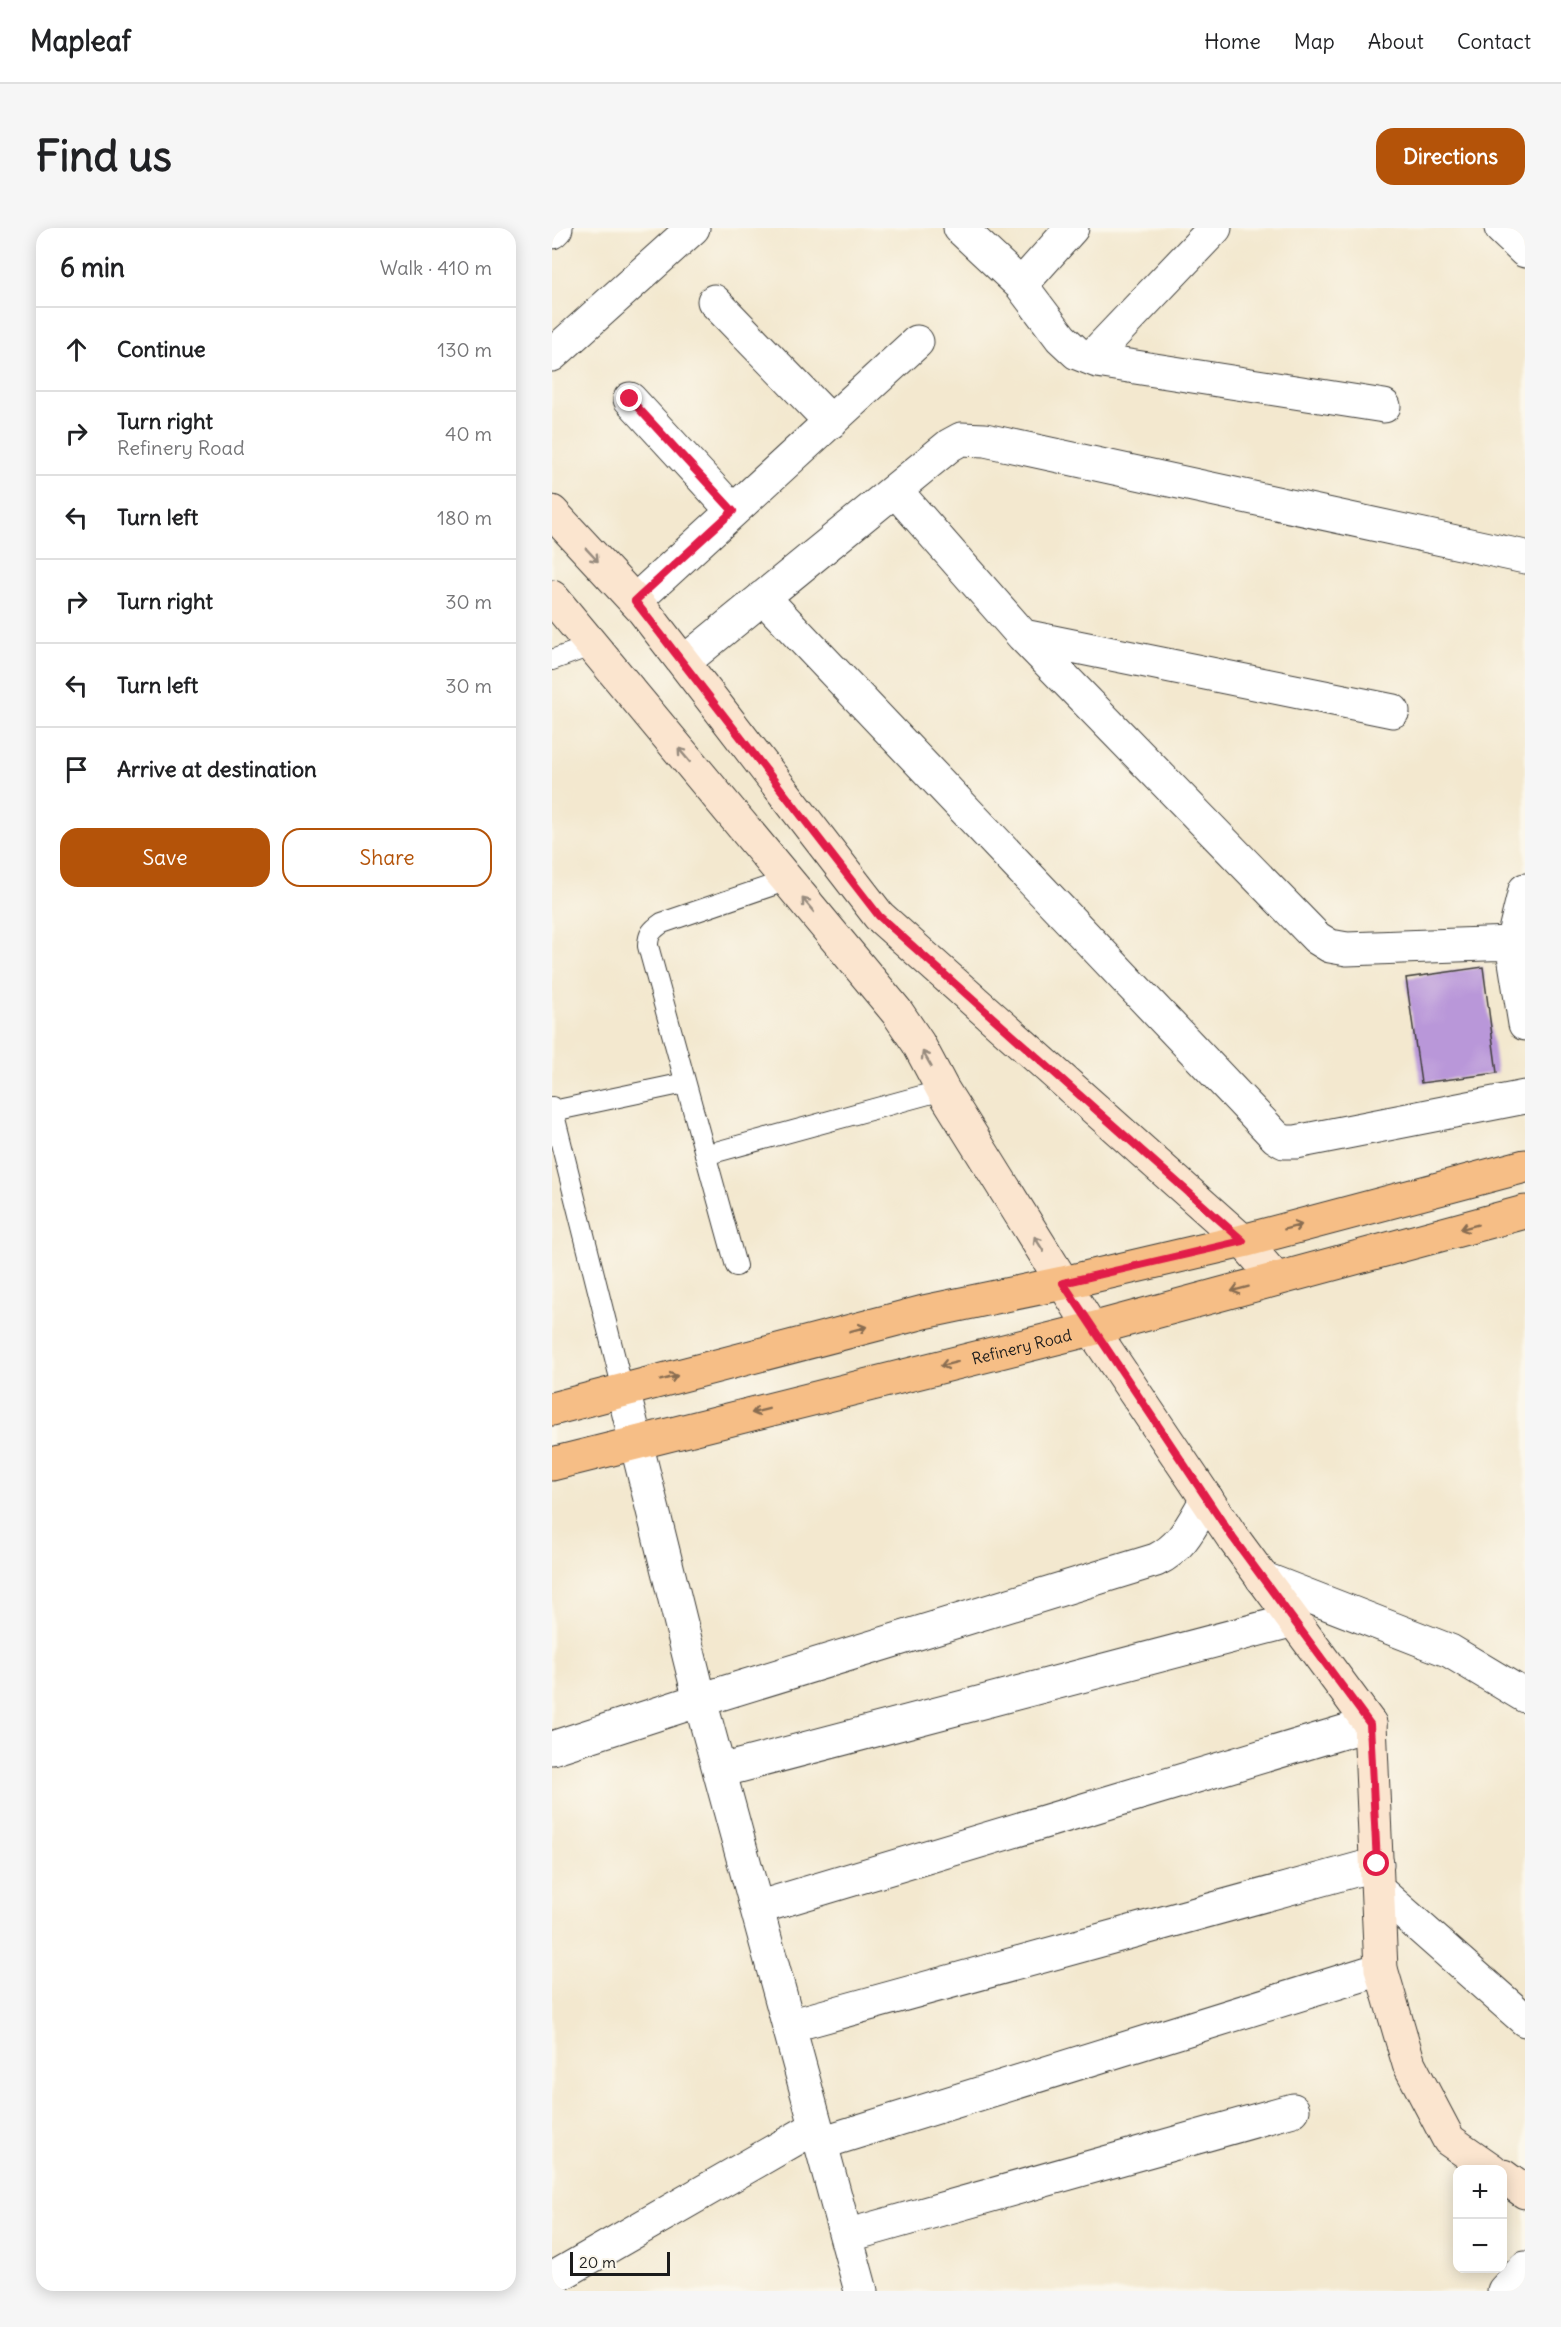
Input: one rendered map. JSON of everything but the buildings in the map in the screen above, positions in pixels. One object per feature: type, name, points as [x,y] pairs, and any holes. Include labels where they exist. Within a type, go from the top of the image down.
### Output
[{"type":"main road","points":[[552,1409],[924,1312],[1063,1283],[1243,1241],[1525,1166]]},
{"type":"main road","name":"Refinery Road","points":[[552,1464],[1092,1329],[1525,1212]]},
{"type":"street","points":[[552,232],[555,228]]},
{"type":"street","points":[[651,228],[689,232]]},
{"type":"street","points":[[960,228],[1021,285],[1061,338],[1077,353],[1091,358],[1384,406]]},
{"type":"street","points":[[1021,285],[1072,228]]},
{"type":"street","points":[[1091,358],[1215,228]]},
{"type":"street","points":[[1500,228],[1525,251]]},
{"type":"street","points":[[552,355],[689,232]]},
{"type":"street","points":[[714,301],[831,422]]},
{"type":"street","points":[[635,601],[917,342]]},
{"type":"street","points":[[630,399],[733,511]]},
{"type":"street","points":[[684,662],[950,445],[961,439],[974,439],[1525,556]]},
{"type":"street","points":[[895,490],[1023,636],[1317,938],[1330,946],[1347,949],[1512,942]]},
{"type":"street","points":[[552,513],[635,601],[879,916],[1243,1241],[1276,1279]]},
{"type":"street","points":[[552,597],[897,1012],[1092,1329],[1262,1578],[1370,1724],[1381,1970],[1409,2064],[1449,2140],[1486,2165]]},
{"type":"street","points":[[763,597],[1276,1137],[1284,1142],[1296,1142],[1525,1097]]},
{"type":"street","points":[[1023,636],[1394,711]]},
{"type":"street","points":[[1525,890],[1512,942],[1525,1024]]},
{"type":"street","points":[[623,1390],[634,1442],[700,1700],[861,2291]]},
{"type":"street","points":[[552,1748],[700,1700],[1156,1560],[1171,1553],[1182,1541],[1207,1499]]},
{"type":"street","points":[[1262,1578],[1450,1651],[1525,1696]]},
{"type":"street","points":[[720,1771],[1294,1620]]},
{"type":"street","points":[[757,1908],[1370,1724]]},
{"type":"street","points":[[1377,1877],[1525,2020]]},
{"type":"street","points":[[789,2026],[1377,1877]]},
{"type":"street","points":[[552,2279],[819,2135],[1381,1970]]},
{"type":"street","points":[[846,2236],[1293,2110]]},
{"type":"street","points":[[1507,2179],[1525,2192]]},
{"type":"street","points":[[1504,2291],[1525,2268]]},
{"type":"lane","points":[[552,660],[593,645]]},
{"type":"lane","points":[[736,1266],[648,946],[648,936],[662,923],[788,880]]},
{"type":"lane","points":[[623,1390],[553,1109],[686,1083]]},
{"type":"lane","points":[[705,1155],[944,1090]]},
{"type":"route","points":[[630,399],[733,511],[635,601],[879,916],[1243,1241],[1063,1283],[1233,1538],[1370,1724],[1377,1864]]}]
